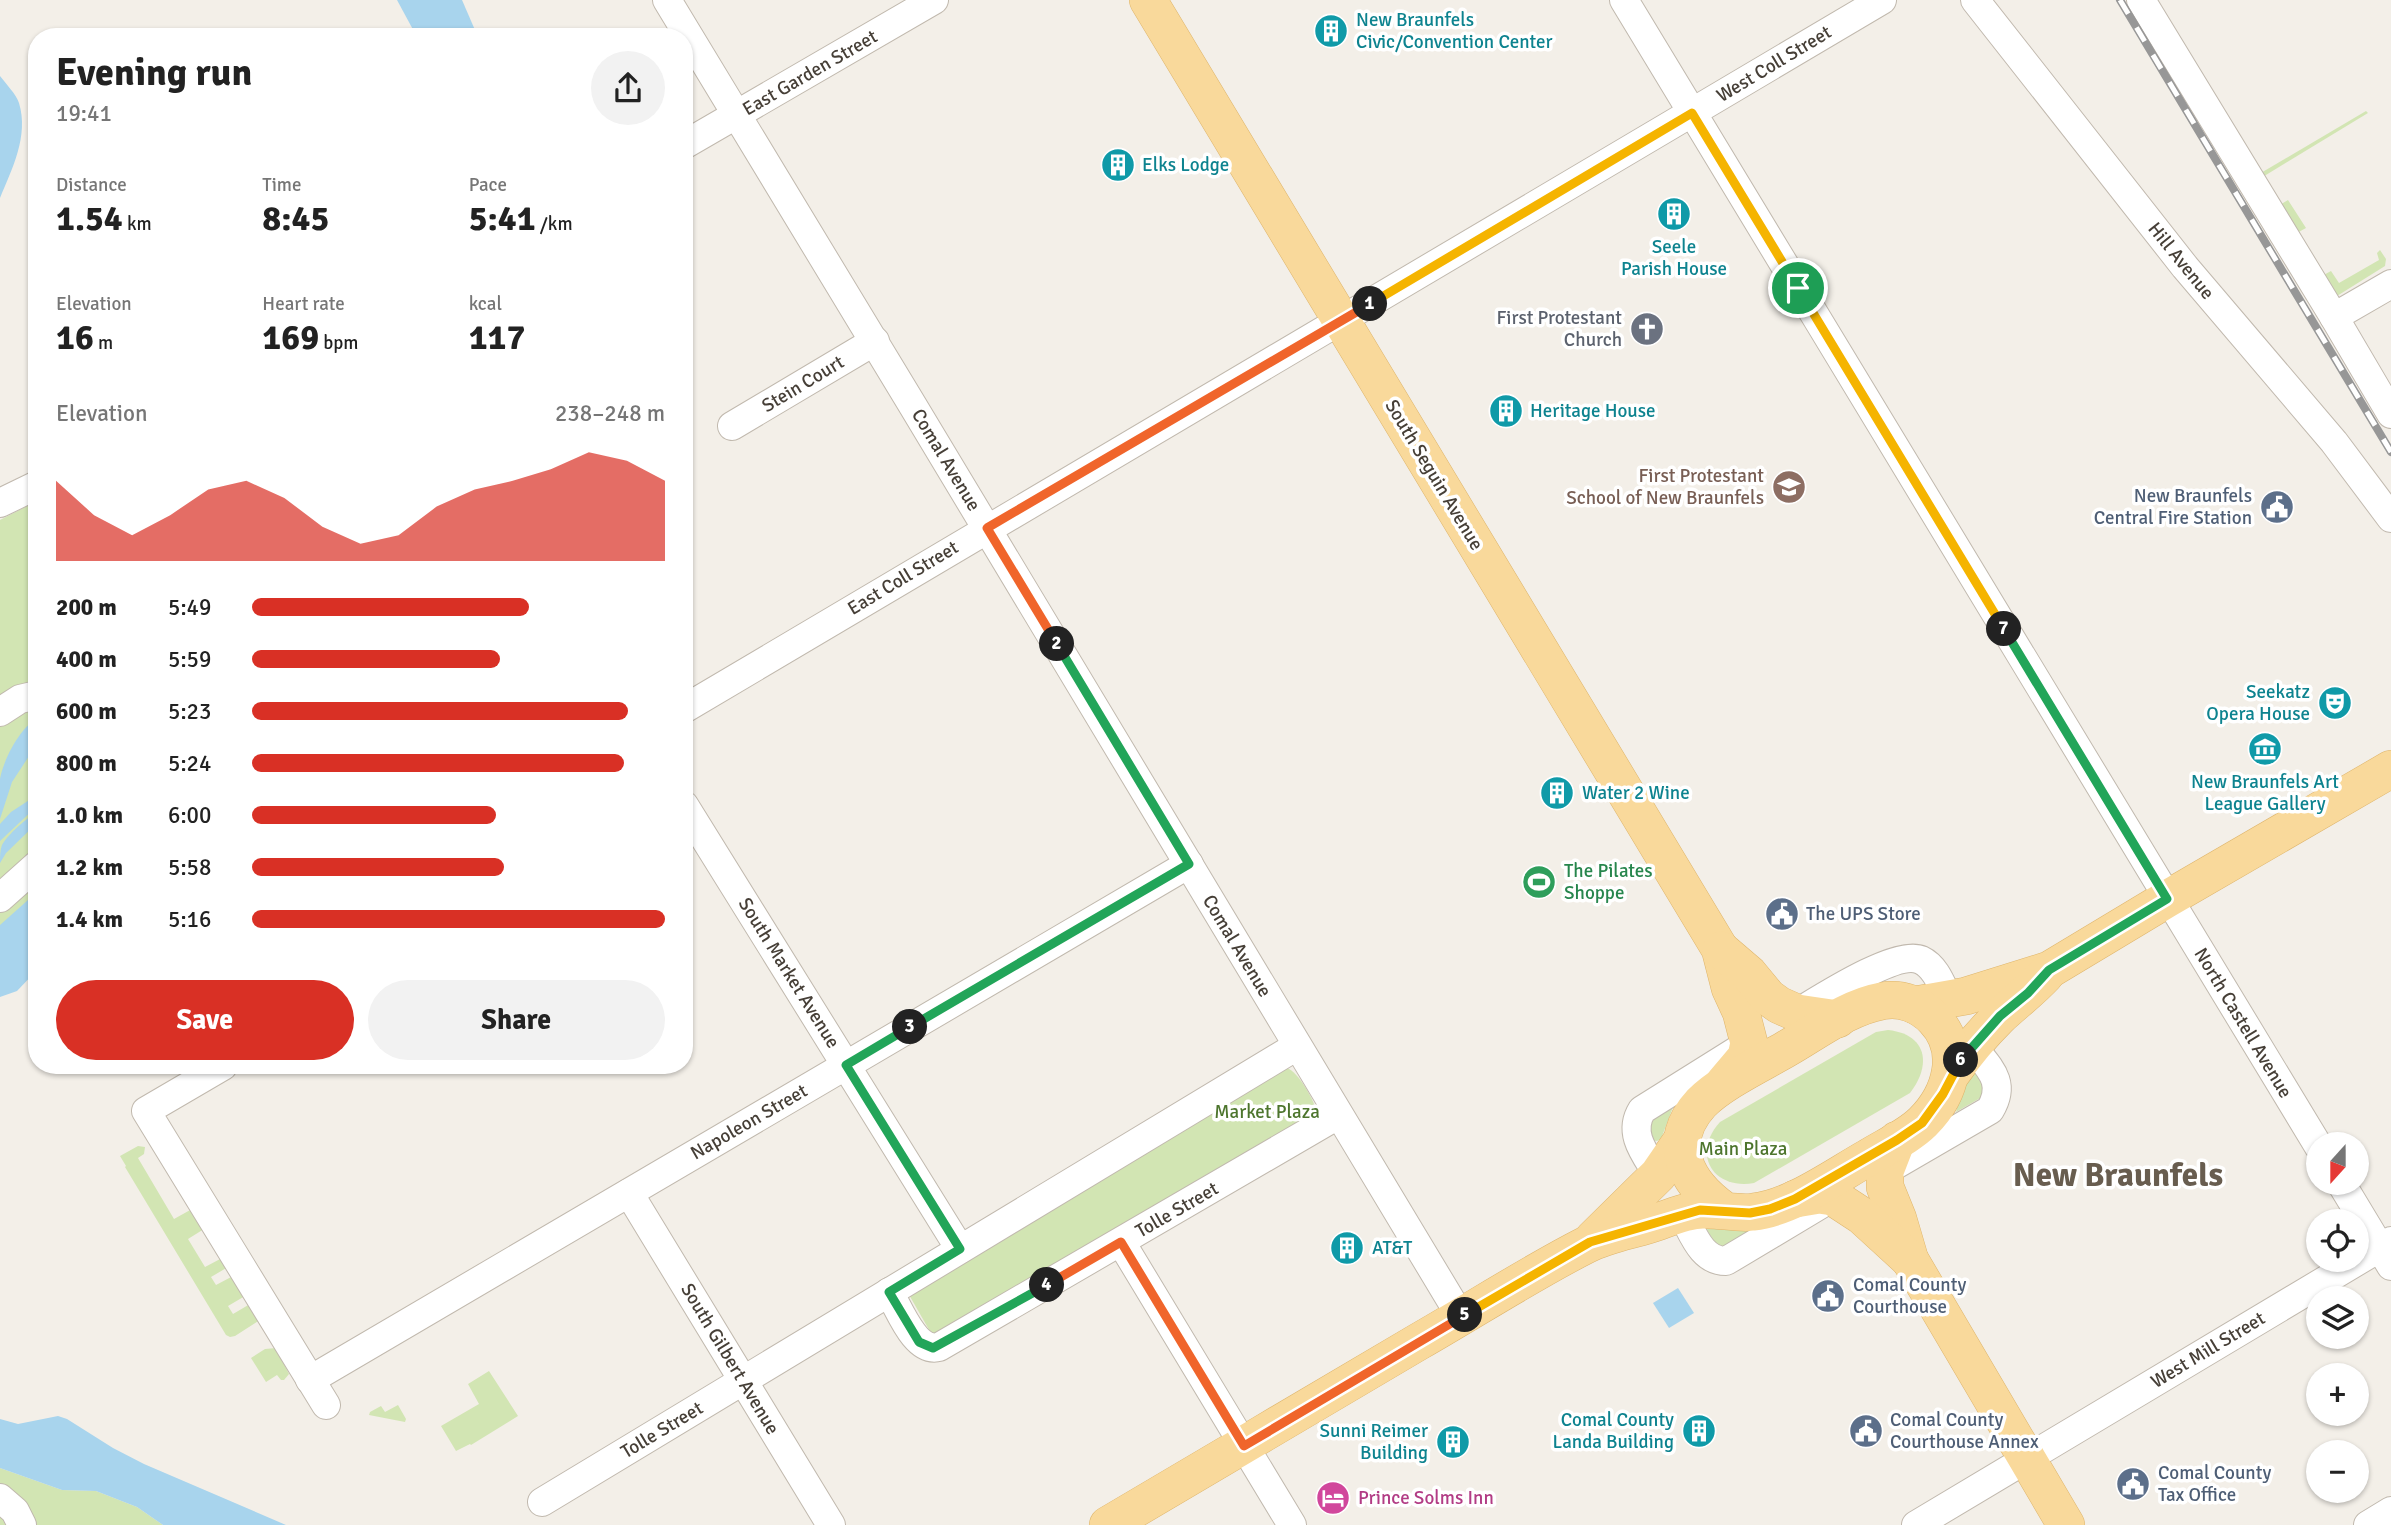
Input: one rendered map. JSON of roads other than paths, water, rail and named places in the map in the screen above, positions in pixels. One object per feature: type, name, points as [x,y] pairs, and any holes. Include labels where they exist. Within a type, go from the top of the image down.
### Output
[{"type":"main road","name":"South Seguin Avenue","points":[[1148,0],[1720,949],[1749,1043]]},
{"type":"main road","points":[[1108,1525],[1590,1242],[1700,1210],[1750,1213],[1770,1209],[1891,1156],[1922,1123],[1943,1094],[1962,1060],[2049,970],[2391,769]]},
{"type":"main road","name":"South Seguin Avenue","points":[[1720,949],[1779,1005],[1797,1013],[1838,1019]]},
{"type":"main road","points":[[1590,1242],[1658,1175],[1680,1143],[1690,1119],[1702,1102],[1838,1019],[1880,1001],[1896,999],[1932,1002],[2049,970]]},
{"type":"main road","points":[[1932,1002],[1932,1016],[1962,1060]]},
{"type":"main road","points":[[1717,1091],[1740,1067],[1746,1057],[1749,1043]]},
{"type":"main road","points":[[1680,1143],[1688,1173],[1706,1198],[1724,1210]]},
{"type":"main road","points":[[1891,1156],[1885,1187],[1910,1260],[2066,1525]]},
{"type":"main road","points":[[1795,1199],[1819,1195],[1833,1197],[1862,1216],[1910,1260]]},
{"type":"street","name":"Comal Avenue","points":[[667,0],[684,28]]},
{"type":"street","name":"East Garden Street","points":[[693,140],[934,0]]},
{"type":"street","name":"North Castell Avenue","points":[[1624,0],[2310,1132]]},
{"type":"street","name":"West Coll Street","points":[[1341,322],[1882,0]]},
{"type":"street","name":"Hill Avenue","points":[[1975,0],[2185,267],[2334,442],[2391,517]]},
{"type":"street","points":[[2141,0],[2391,414]]},
{"type":"street","name":"Comal Avenue","points":[[693,43],[1461,1317]]},
{"type":"street","points":[[2334,317],[2391,284]]},
{"type":"street","name":"East Coll Street","points":[[693,704],[987,528],[1341,322]]},
{"type":"street","name":"Stein Court","points":[[732,426],[875,341]]},
{"type":"street","points":[[0,503],[28,489]]},
{"type":"street","points":[[0,712],[28,697]]},
{"type":"street","name":"South Market Avenue","points":[[693,818],[960,1249]]},
{"type":"street","name":"Napoleon Street","points":[[310,1380],[1189,864]]},
{"type":"street","points":[[0,898],[28,873]]},
{"type":"street","points":[[1797,1013],[1845,984],[1910,957],[1921,960],[1933,970],[1932,1002]]},
{"type":"street","points":[[1658,1175],[1635,1131],[1635,1122],[1642,1110],[1749,1043]]},
{"type":"street","name":"Tolle Street","points":[[542,1502],[1297,1046]]},
{"type":"street","points":[[1891,1156],[1990,1110],[1998,1097],[1998,1085],[1991,1070],[1962,1060]]},
{"type":"street","points":[[209,1074],[146,1111],[326,1405]]},
{"type":"street","name":"Tolle Street","points":[[889,1292],[919,1342],[933,1348],[1338,1115]]},
{"type":"street","name":"South Gilbert Avenue","points":[[629,1193],[831,1525]]},
{"type":"street","points":[[2349,1195],[2387,1251]]},
{"type":"street","points":[[1682,1214],[1705,1252],[1718,1261],[1726,1261],[1833,1197]]},
{"type":"street","points":[[1121,1242],[1292,1525]]},
{"type":"street","name":"West Mill Street","points":[[1916,1525],[2025,1458],[2387,1251]]},
{"type":"street","points":[[0,1498],[15,1511],[22,1525]]},
{"type":"street","points":[[2368,1525],[2391,1511]]},
{"type":"water","points":[[397,0],[462,0],[474,28],[412,28]]},
{"type":"water","points":[[0,76],[18,100],[22,128],[18,152],[0,198]]},
{"type":"water","points":[[28,726],[28,758],[12,782],[0,819],[0,779],[13,745]]},
{"type":"water","points":[[28,801],[28,815],[0,841],[0,824],[11,812]]},
{"type":"water","points":[[28,819],[28,832],[6,853],[0,863],[2,845]]},
{"type":"water","points":[[28,900],[28,979],[17,991],[0,997],[0,925]]},
{"type":"water","points":[[1678,1288],[1694,1313],[1669,1328],[1653,1303]]},
{"type":"water","points":[[58,1416],[144,1464],[286,1525],[163,1525],[137,1507],[96,1491],[62,1490],[0,1468],[0,1419],[18,1424]]},
{"type":"railway","points":[[2120,0],[2391,452]]},
{"type":"place","name":"New Braunfels Civic/Convention Center","points":[[1331,31]]},
{"type":"place","name":"Elks Lodge","points":[[1118,165]]},
{"type":"place","name":"Seele Parish House","points":[[1674,214]]},
{"type":"place","name":"First Protestant Church","points":[[1647,329]]},
{"type":"place","name":"Heritage House","points":[[1506,411]]},
{"type":"place","name":"First Protestant School of New Braunfels","points":[[1789,487]]},
{"type":"place","name":"New Braunfels Central Fire Station","points":[[2277,507]]},
{"type":"place","name":"Seekatz Opera House","points":[[2335,703]]},
{"type":"place","name":"New Braunfels Art League Gallery","points":[[2265,749]]},
{"type":"place","name":"Water 2 Wine","points":[[1557,793]]},
{"type":"place","name":"The Pilates Shoppe","points":[[1539,882]]},
{"type":"place","name":"The UPS Store","points":[[1782,914]]},
{"type":"place","name":"AT&T","points":[[1347,1248]]},
{"type":"place","name":"Comal County Courthouse","points":[[1828,1296]]},
{"type":"place","name":"Comal County Landa Building","points":[[1699,1431]]},
{"type":"place","name":"Comal County Courthouse Annex","points":[[1866,1431]]},
{"type":"place","name":"Sunni Reimer Building","points":[[1453,1442]]},
{"type":"place","name":"Comal County Tax Office","points":[[2133,1484]]},
{"type":"place","name":"Prince Solms Inn","points":[[1333,1498]]},
{"type":"district","name":"New Braunfels","points":[[2118,1175]]},
{"type":"park label","name":"Market Plaza","points":[[1267,1112]]},
{"type":"park label","name":"Main Plaza","points":[[1743,1149]]}]
